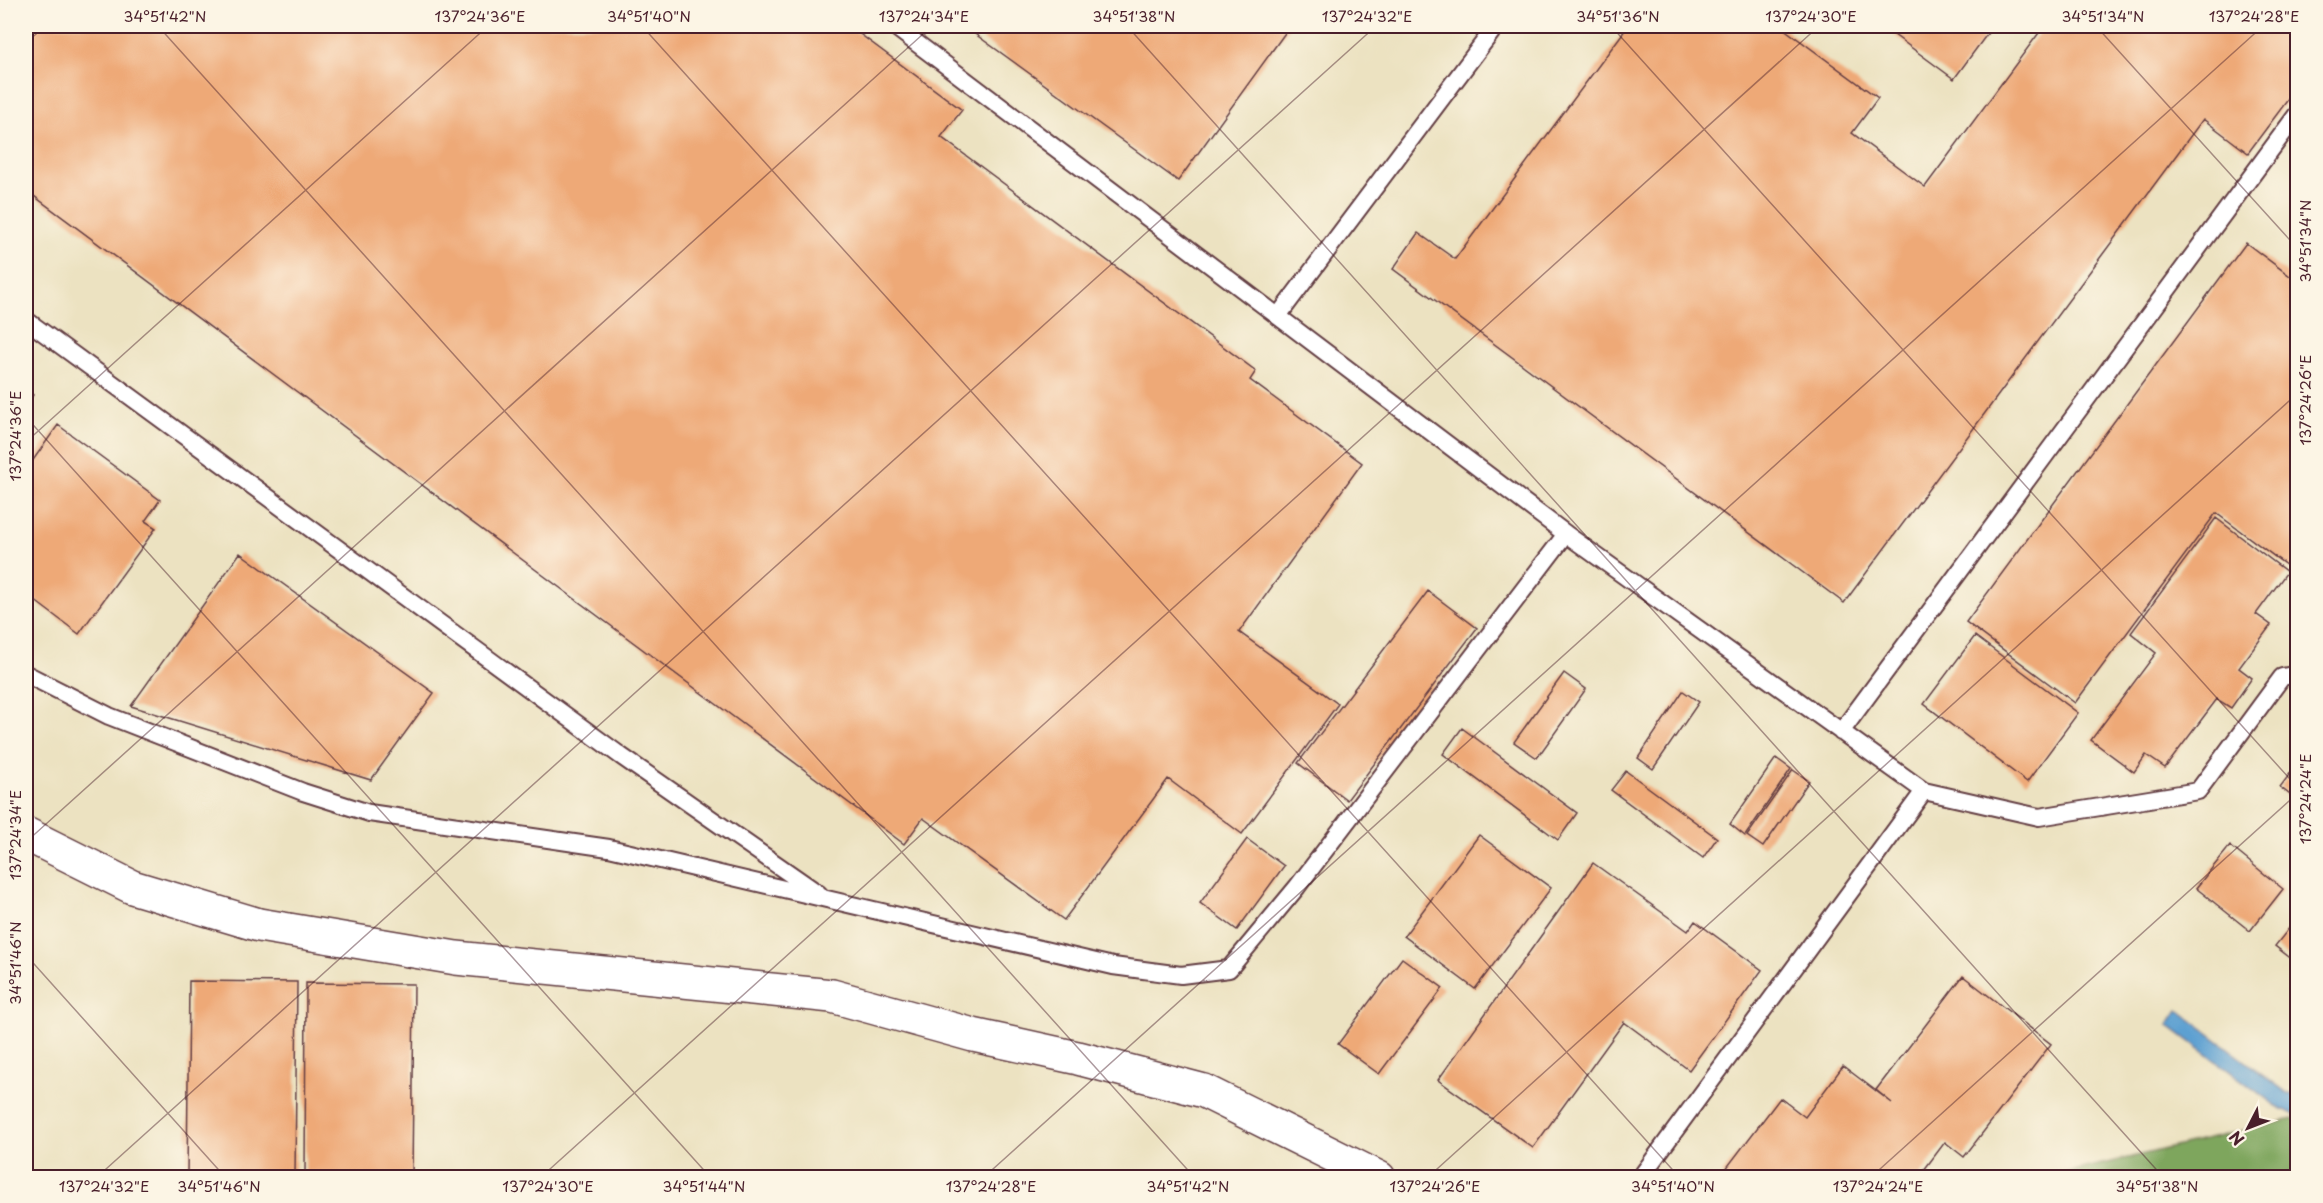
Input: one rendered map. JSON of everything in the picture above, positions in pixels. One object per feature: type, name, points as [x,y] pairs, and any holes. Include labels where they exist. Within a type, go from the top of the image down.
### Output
[{"type":"street","points":[[26,834],[132,887],[259,925],[456,958],[832,996],[973,1035],[1078,1058],[1204,1091],[1379,1178]]},
{"type":"lane","points":[[894,26],[1566,534],[1924,791],[2039,817],[2198,791],[2282,677],[2298,674]]},
{"type":"lane","points":[[1278,316],[1496,26]]},
{"type":"lane","points":[[1841,732],[2298,113]]},
{"type":"lane","points":[[26,320],[621,756],[827,899]]},
{"type":"lane","points":[[26,674],[109,716],[303,792],[369,813],[609,849],[1113,966],[1181,975],[1229,969],[1297,886],[1566,534]]},
{"type":"lane","points":[[1640,1178],[1924,791]]},
{"type":"green space","points":[[2297,1118],[2297,1177],[2047,1177]]},
{"type":"water","points":[[2178,1010],[2286,1092],[2297,1097],[2297,1116],[2275,1105],[2168,1025]]},
{"type":"building","points":[[26,26],[849,26],[962,110],[941,137],[1256,371],[1250,380],[1362,463],[1239,632],[1338,704],[1242,834],[1168,779],[1064,920],[923,818],[904,844],[26,190]]},
{"type":"building","points":[[964,26],[1290,26],[1178,181]]},
{"type":"building","points":[[1628,26],[1780,26],[1878,98],[1852,133],[1925,187],[2044,26],[2298,26],[2298,86],[2248,153],[2203,119],[1844,603],[1393,269],[1418,233],[1455,259]]},
{"type":"building","points":[[1882,26],[1993,26],[1954,79]]},
{"type":"building","points":[[2246,243],[2298,282],[2298,574],[2216,513],[2075,703],[1966,622]]},
{"type":"building","points":[[26,389],[33,395],[26,406]]},
{"type":"building","points":[[58,425],[160,500],[145,521],[156,528],[79,634],[26,594],[26,470]]},
{"type":"building","points":[[2216,518],[2287,572],[2256,614],[2271,625],[2239,668],[2252,678],[2231,708],[2217,699],[2165,768],[2146,755],[2134,772],[2091,740],[2156,653],[2131,633]]},
{"type":"building","points":[[240,553],[434,693],[371,780],[131,706]]},
{"type":"building","points":[[1428,591],[1477,628],[1347,800],[1298,763]]},
{"type":"building","points":[[1975,636],[2078,713],[2027,782],[1924,704]]},
{"type":"building","points":[[1564,673],[1586,689],[1537,758],[1514,742]]},
{"type":"building","points":[[1683,691],[1699,702],[1653,769],[1638,758]]},
{"type":"building","points":[[1462,728],[1577,813],[1558,840],[1443,754]]},
{"type":"building","points":[[1776,758],[1791,769],[1745,836],[1730,824]]},
{"type":"building","points":[[2298,763],[2298,801],[2280,787]]},
{"type":"building","points":[[1793,770],[1809,781],[1763,847],[1747,836]]},
{"type":"building","points":[[1626,771],[1717,838],[1703,858],[1611,790]]},
{"type":"building","points":[[1479,835],[1551,888],[1475,989],[1404,936]]},
{"type":"building","points":[[1247,839],[1284,866],[1237,930],[1200,903]]},
{"type":"building","points":[[2230,846],[2283,889],[2250,931],[2196,888]]},
{"type":"building","points":[[1593,863],[1688,931],[1695,921],[1762,970],[1689,1070],[1624,1022],[1533,1148],[1438,1080]]},
{"type":"building","points":[[2298,917],[2298,964],[2275,946]]},
{"type":"building","points":[[1402,958],[1443,988],[1379,1074],[1338,1044]]},
{"type":"building","points":[[1963,976],[2051,1044],[1964,1157],[1945,1142],[1918,1178],[1727,1178],[1722,1174],[1780,1098],[1805,1117],[1843,1066],[1892,1103],[1876,1090]]},
{"type":"building","points":[[189,981],[297,982],[295,1178],[187,1178]]},
{"type":"building","points":[[306,983],[414,984],[412,1178],[305,1178]]}]
